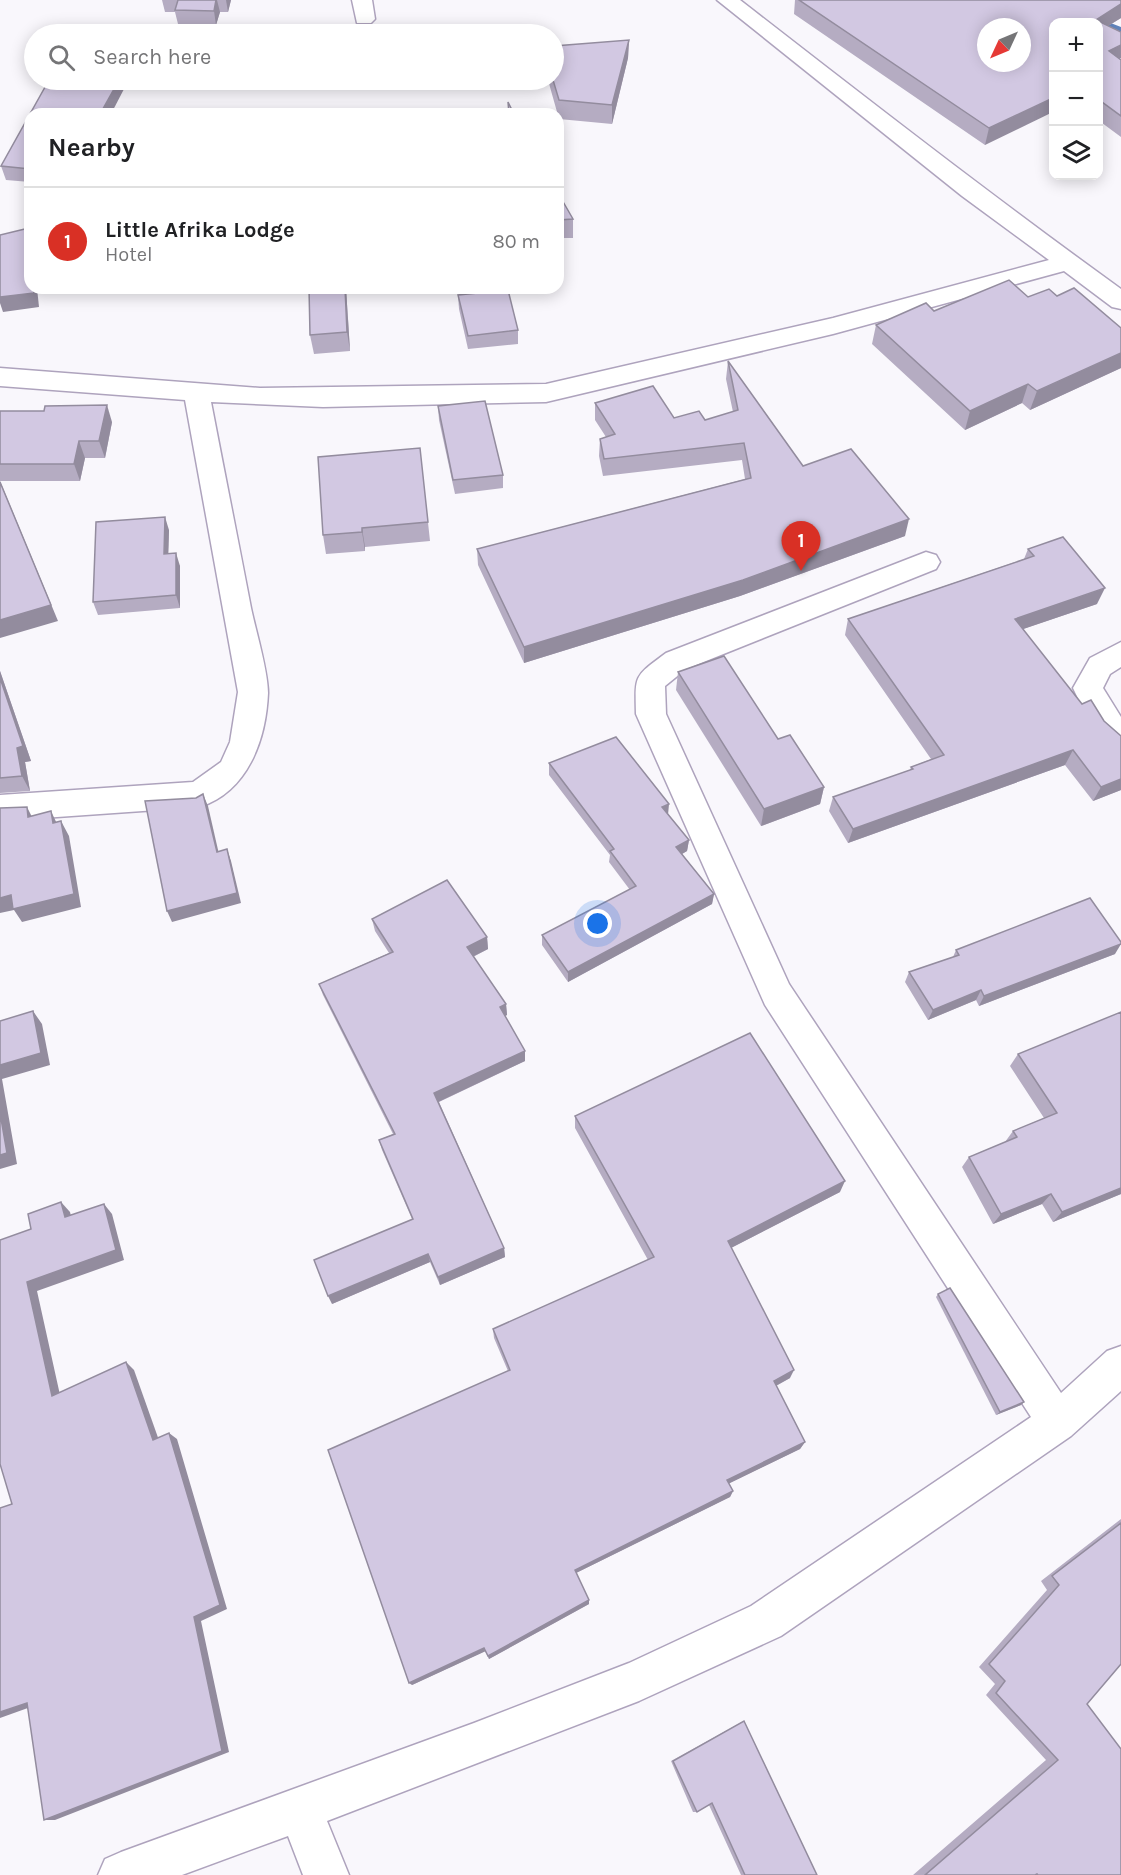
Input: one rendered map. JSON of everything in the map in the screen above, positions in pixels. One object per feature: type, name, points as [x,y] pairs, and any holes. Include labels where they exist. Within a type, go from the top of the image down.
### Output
[{"type":"street","points":[[727,0],[960,183],[1121,301]]},
{"type":"street","points":[[0,377],[196,392],[323,398],[546,393],[833,326],[1070,262]]},
{"type":"street","points":[[0,808],[200,794],[232,770],[245,742],[253,692],[196,392]]},
{"type":"street","points":[[926,562],[676,661],[650,681],[651,714],[777,993],[1057,1422]]},
{"type":"street","points":[[1121,653],[1100,666],[1088,688],[1102,715],[1121,740]]},
{"type":"street","points":[[121,1875],[639,1680],[766,1621],[1057,1422],[1121,1365]]},
{"type":"street","points":[[300,1809],[326,1875]]},
{"type":"building","points":[[178,0],[216,0],[214,11],[175,10]]},
{"type":"building","points":[[799,0],[1121,0],[1121,4],[1099,18],[1049,18],[1049,100],[989,128]]},
{"type":"building","points":[[1103,23],[1121,32],[1121,45],[1109,51],[1121,60],[1121,116],[1103,103]]},
{"type":"building","points":[[629,40],[612,105],[559,100],[556,90],[564,90],[564,45]]},
{"type":"building","points":[[43,90],[113,90],[103,108],[33,108]]},
{"type":"building","points":[[24,125],[24,168],[1,166]]},
{"type":"building","points":[[564,203],[573,219],[564,220]]},
{"type":"building","points":[[24,229],[26,294],[0,297],[0,235]]},
{"type":"building","points":[[1009,280],[1028,297],[1049,289],[1057,296],[1074,288],[1121,328],[1121,353],[1037,391],[1028,384],[970,411],[876,325],[926,303],[934,311]]},
{"type":"building","points":[[309,294],[345,294],[347,332],[310,335]]},
{"type":"building","points":[[509,294],[518,330],[468,336],[458,295]]},
{"type":"building","points":[[728,361],[803,466],[851,449],[909,519],[743,580],[524,647],[477,549],[751,478],[744,443],[604,459],[600,439],[615,434],[595,403],[653,386],[674,418],[699,411],[705,420],[738,410]]},
{"type":"building","points":[[485,401],[503,475],[453,480],[438,406]]},
{"type":"building","points":[[107,405],[99,441],[79,441],[74,464],[0,464],[0,411],[44,411],[45,406]]},
{"type":"building","points":[[420,448],[428,522],[362,528],[362,532],[323,535],[318,457]]},
{"type":"building","points":[[0,482],[51,605],[0,620]]},
{"type":"building","points":[[165,517],[164,554],[176,553],[176,595],[93,602],[96,522]]},
{"type":"building","points":[[1063,537],[1105,588],[1015,619],[1082,704],[1091,700],[1104,721],[1121,736],[1121,779],[1101,787],[1073,750],[853,829],[833,797],[913,769],[911,767],[944,755],[848,619],[1034,556],[1028,549]]},
{"type":"building","points":[[724,656],[778,739],[790,735],[824,787],[764,809],[678,672]]},
{"type":"building","points":[[0,678],[23,746],[17,748],[22,776],[0,778]]},
{"type":"building","points":[[616,737],[669,804],[662,807],[689,840],[676,847],[714,894],[568,972],[542,935],[636,886],[610,851],[614,849],[549,763]]},
{"type":"building","points":[[203,794],[217,852],[227,849],[237,893],[167,911],[145,801],[196,798]]},
{"type":"building","points":[[27,807],[28,817],[51,811],[53,823],[61,821],[74,894],[13,909],[11,895],[0,898],[0,808]]},
{"type":"building","points":[[447,880],[487,937],[467,947],[506,1004],[500,1007],[525,1051],[434,1093],[504,1248],[438,1277],[428,1254],[328,1296],[314,1260],[413,1219],[379,1140],[395,1134],[319,984],[393,952],[372,919]]},
{"type":"building","points":[[1090,898],[1121,944],[984,996],[981,990],[933,1010],[909,972],[959,955],[956,950]]},
{"type":"building","points":[[33,1011],[41,1053],[0,1065],[0,1021]]},
{"type":"building","points":[[1121,1012],[1121,1188],[1062,1212],[1051,1194],[1001,1214],[969,1157],[1017,1137],[1013,1131],[1057,1113],[1018,1054]]},
{"type":"building","points":[[750,1033],[845,1181],[728,1241],[794,1370],[774,1381],[805,1442],[727,1480],[733,1491],[575,1570],[589,1600],[488,1656],[484,1648],[409,1683],[328,1450],[510,1370],[493,1329],[654,1257],[575,1116]]},
{"type":"building","points":[[0,1113],[7,1153],[0,1155]]},
{"type":"building","points":[[61,1202],[65,1217],[104,1204],[116,1250],[27,1282],[52,1396],[126,1362],[153,1440],[169,1433],[220,1605],[194,1617],[222,1751],[44,1820],[27,1703],[0,1712],[0,1508],[12,1504],[0,1464],[0,1240],[31,1229],[28,1214]]},
{"type":"building","points":[[950,1288],[1024,1402],[1000,1412],[938,1294]]},
{"type":"building","points":[[1121,1523],[1121,1664],[1087,1704],[1121,1749],[1121,1875],[925,1875],[1058,1760],[996,1693],[1005,1681],[989,1664],[1059,1585],[1052,1576]]},
{"type":"building","points":[[744,1721],[817,1875],[745,1875],[712,1803],[697,1812],[673,1761]]},
{"type":"waterway","points":[[1103,23],[1121,30]]},
{"type":"place","name":"Little Afrika Lodge","points":[[801,571]]}]
